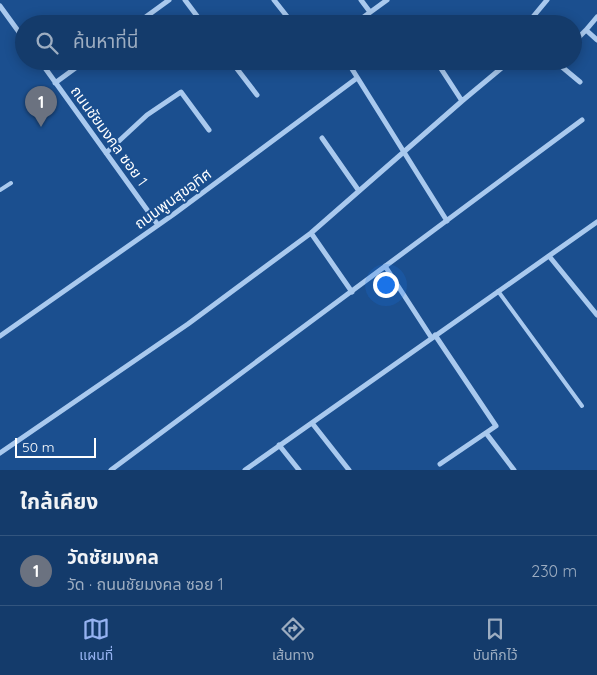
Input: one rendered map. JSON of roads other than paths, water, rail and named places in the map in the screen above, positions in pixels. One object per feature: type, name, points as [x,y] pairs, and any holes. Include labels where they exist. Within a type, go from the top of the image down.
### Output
[{"type":"street","points":[[148,15],[169,0]]},
{"type":"street","points":[[185,0],[196,15]]},
{"type":"street","points":[[274,0],[286,15]]},
{"type":"street","points":[[361,0],[370,12]]},
{"type":"street","points":[[366,15],[387,0]]},
{"type":"street","points":[[534,15],[547,0]]},
{"type":"street","points":[[0,6],[15,27]]},
{"type":"street","points":[[582,34],[597,17]]},
{"type":"street","points":[[586,30],[597,40]]},
{"type":"street","name":"ถนนชัยมงคล ซอย 1","points":[[46,70],[158,225]]},
{"type":"street","points":[[55,82],[72,70]]},
{"type":"street","points":[[238,70],[257,95]]},
{"type":"street","points":[[353,70],[447,221]]},
{"type":"street","points":[[442,70],[462,101]]},
{"type":"street","points":[[0,453],[188,324],[311,233],[499,70]]},
{"type":"street","points":[[566,70],[580,82]]},
{"type":"street","name":"ถนนพูนสุขอุทิศ","points":[[0,336],[158,225],[358,78]]},
{"type":"street","points":[[106,153],[147,115],[182,92],[209,130]]},
{"type":"street","points":[[111,470],[582,120]]},
{"type":"street","points":[[322,138],[359,191]]},
{"type":"street","points":[[245,470],[597,222]]},
{"type":"street","points":[[311,233],[352,292]]},
{"type":"street","points":[[549,256],[597,315]]},
{"type":"street","points":[[384,266],[496,426],[440,464]]},
{"type":"street","points":[[312,423],[349,470]]},
{"type":"street","points":[[486,433],[514,470]]},
{"type":"street","points":[[279,445],[299,470]]},
{"type":"lane","points":[[0,190],[11,183]]},
{"type":"lane","points":[[498,291],[582,406]]},
{"type":"place","name":"วัดชัยมงคล","points":[[41,127]]}]
